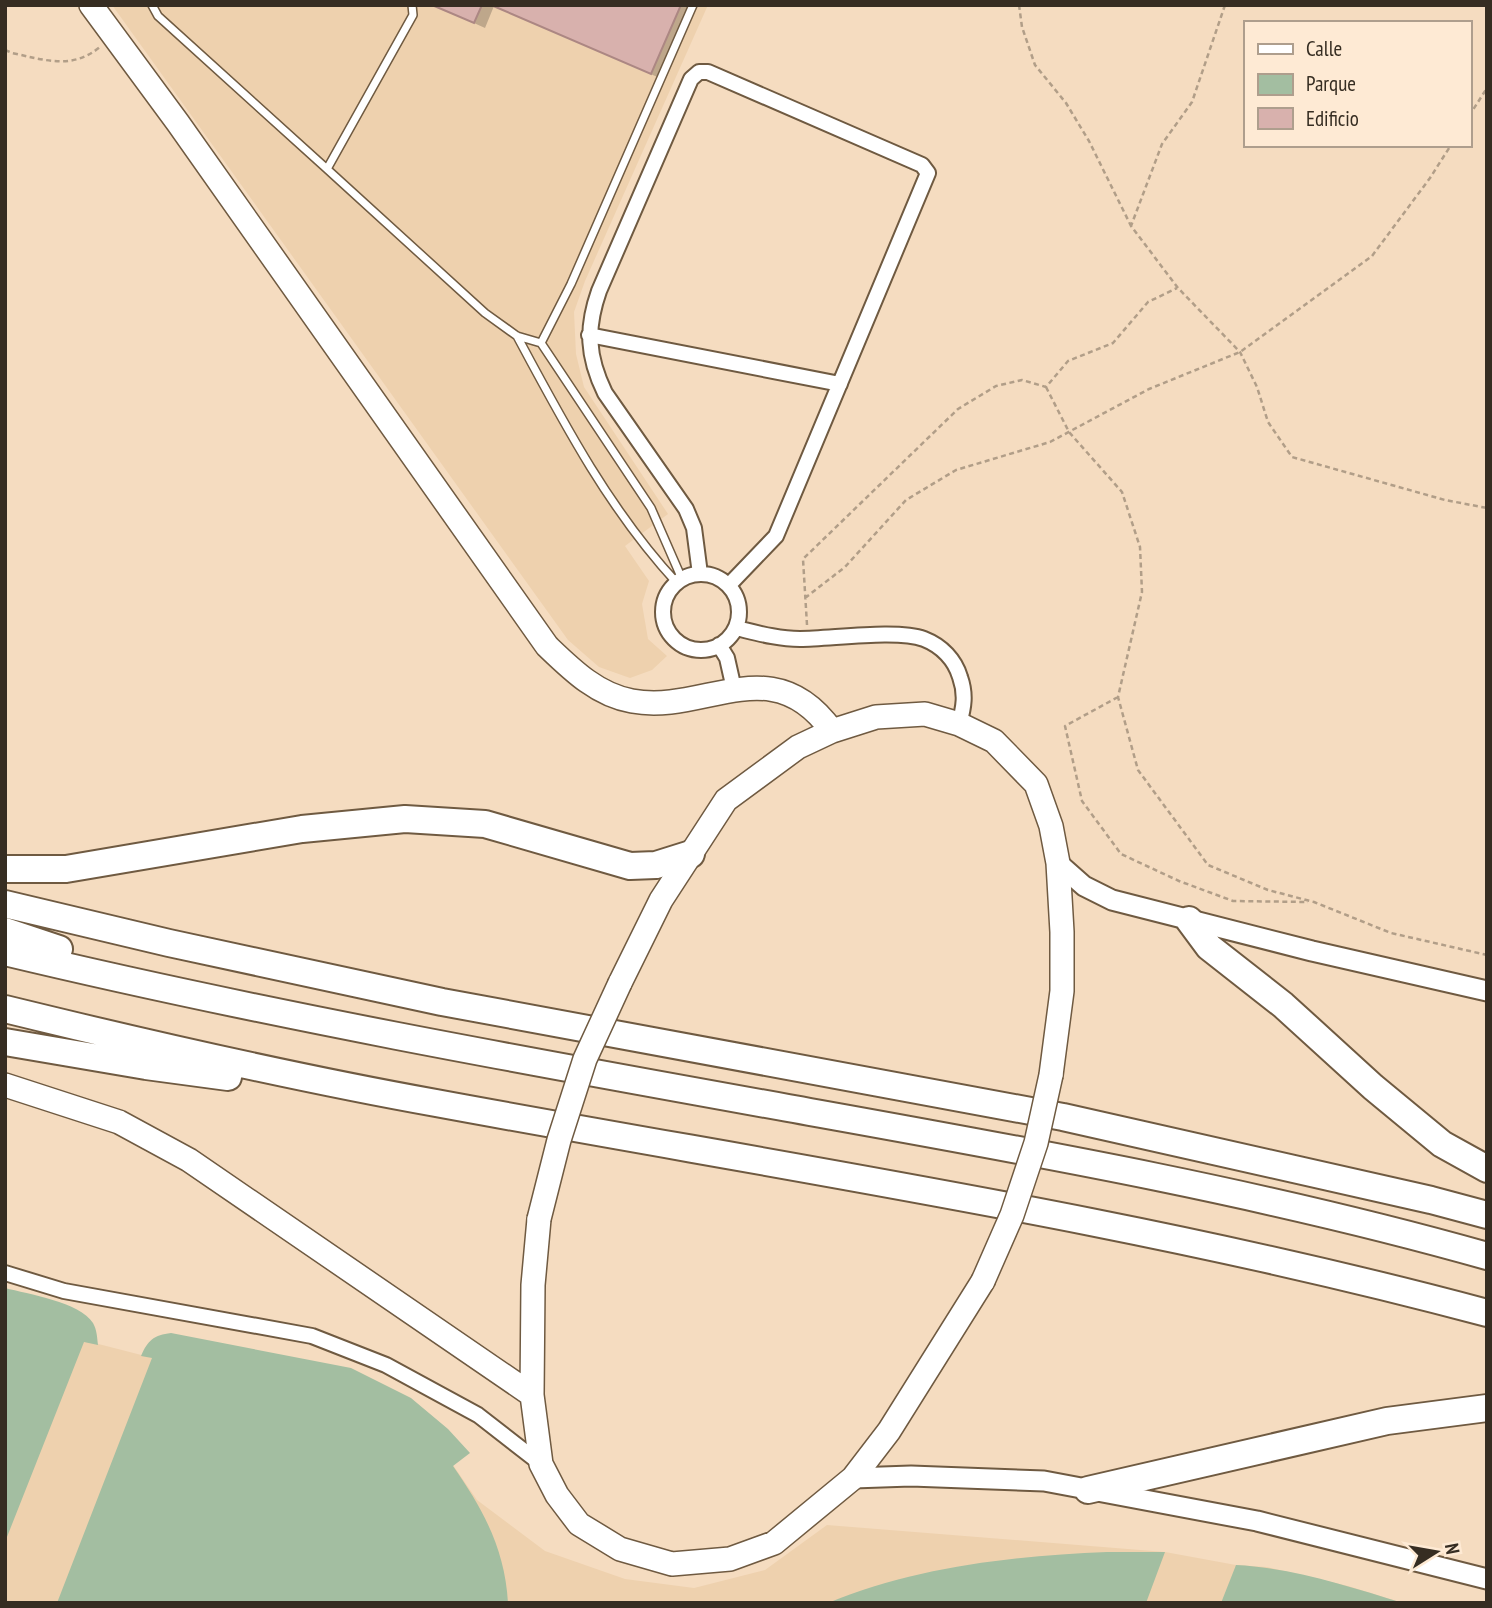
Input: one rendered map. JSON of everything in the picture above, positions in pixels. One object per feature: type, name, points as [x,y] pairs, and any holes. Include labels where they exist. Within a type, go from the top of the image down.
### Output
[{"type":"highway","points":[[5,869],[66,869],[302,828],[405,819],[485,824],[630,866],[656,865],[691,855]]},
{"type":"highway","points":[[5,904],[442,1003],[1063,1117],[1487,1215]]},
{"type":"highway","points":[[1189,920],[1209,947],[1283,1005],[1373,1087],[1442,1144],[1487,1170]]},
{"type":"highway","points":[[5,931],[159,987]]},
{"type":"highway","points":[[5,952],[436,1045],[1056,1157],[1235,1193],[1420,1237],[1487,1256]]},
{"type":"highway","points":[[5,1009],[148,1044],[431,1102],[1042,1211],[1226,1248],[1487,1313]]},
{"type":"highway","points":[[5,1042],[146,1066],[431,1102]]},
{"type":"highway","points":[[1088,1490],[1387,1421],[1487,1408]]},
{"type":"main road","points":[[91,5],[178,122],[547,646],[576,674],[605,692],[628,701],[676,703],[734,689],[769,690],[789,694],[804,702],[821,716],[832,731]]},
{"type":"main road","points":[[925,714],[959,724],[994,741],[1036,784],[1051,826],[1058,863],[1062,991],[1051,1075],[1036,1143],[1012,1215],[983,1281],[889,1431],[853,1478],[774,1543],[730,1559],[672,1564],[620,1549],[579,1524],[557,1495],[541,1464],[532,1395],[533,1285],[539,1219],[559,1140],[584,1059],[661,900],[726,800],[798,747],[832,731],[876,718],[925,714]]},
{"type":"main road","points":[[5,1086],[119,1122],[189,1160],[532,1395]]},
{"type":"street","points":[[700,573],[694,528],[685,509],[605,393],[598,378],[589,335],[599,291],[691,79],[699,72],[708,72],[922,165],[928,173],[776,536],[729,585]]},
{"type":"street","points":[[589,335],[840,384]]},
{"type":"street","points":[[700,573],[720,579],[729,585],[739,606],[736,628],[729,638],[708,649],[695,649],[674,638],[667,628],[664,616],[664,604],[669,592],[679,581],[700,573]]},
{"type":"street","points":[[736,628],[778,638],[906,635],[925,639],[946,652],[958,671],[964,689],[964,708],[959,724]]},
{"type":"street","points":[[719,645],[727,659],[734,689]]},
{"type":"street","points":[[1058,863],[1084,886],[1112,900],[1312,951],[1487,991]]},
{"type":"street","points":[[5,1273],[64,1291],[312,1336],[386,1365],[478,1415],[541,1464]]},
{"type":"street","points":[[853,1478],[911,1476],[1044,1482],[1257,1521],[1487,1579]]},
{"type":"lane","points":[[152,5],[158,16],[485,313],[517,336],[541,343],[650,508],[679,581]]},
{"type":"lane","points":[[327,169],[413,15],[412,5]]},
{"type":"lane","points":[[541,343],[571,284],[693,5]]},
{"type":"lane","points":[[517,336],[581,452],[653,557],[679,581]]},
{"type":"path","points":[[1019,5],[1022,27],[1035,65],[1066,103],[1089,141],[1131,226],[1178,288],[1240,352],[1257,387],[1268,422],[1292,457],[1445,500],[1487,508]]},
{"type":"path","points":[[1131,226],[1162,144],[1192,102],[1225,5]]},
{"type":"path","points":[[5,50],[58,63],[88,58],[114,37]]},
{"type":"path","points":[[1471,113],[1487,89]]},
{"type":"path","points":[[805,598],[845,567],[906,500],[956,470],[1050,442],[1149,389],[1240,352],[1372,256],[1450,147]]},
{"type":"path","points":[[1046,387],[1068,361],[1113,343],[1147,302],[1178,288]]},
{"type":"path","points":[[807,639],[803,559],[958,409],[996,386],[1022,380],[1046,387],[1069,432],[1122,492],[1140,547],[1142,592],[1118,697],[1138,769],[1208,865],[1268,890],[1314,902],[1391,933],[1487,955]]},
{"type":"path","points":[[1118,697],[1065,726],[1082,801],[1121,854],[1179,881],[1233,901],[1314,902]]},
{"type":"shaded area","points":[[112,5],[708,5],[585,281],[574,312],[576,354],[584,387],[668,514],[625,546],[649,581],[642,604],[648,639],[667,656],[652,670],[630,678],[599,667],[568,640]]},
{"type":"shaded area","points":[[5,1320],[153,1358],[453,1465],[477,1500],[545,1551],[625,1579],[694,1588],[765,1570],[827,1525],[1165,1552],[1236,1565],[1267,1567],[1348,1586],[1403,1603],[5,1603]]},
{"type":"green space","points":[[5,1288],[53,1300],[77,1310],[93,1323],[98,1345],[84,1342],[5,1542]]},
{"type":"green space","points":[[171,1333],[351,1368],[411,1398],[448,1429],[470,1453],[453,1466],[491,1530],[502,1565],[508,1603],[57,1603],[152,1358],[141,1356],[152,1339]]},
{"type":"green space","points":[[1107,1552],[1165,1552],[1146,1603],[828,1603],[895,1580],[930,1572],[1000,1560]]},
{"type":"green space","points":[[1236,1565],[1299,1574],[1403,1603],[1221,1603]]},
{"type":"building","points":[[432,5],[482,5],[474,23]]},
{"type":"building","points":[[491,5],[681,5],[651,74]]}]
